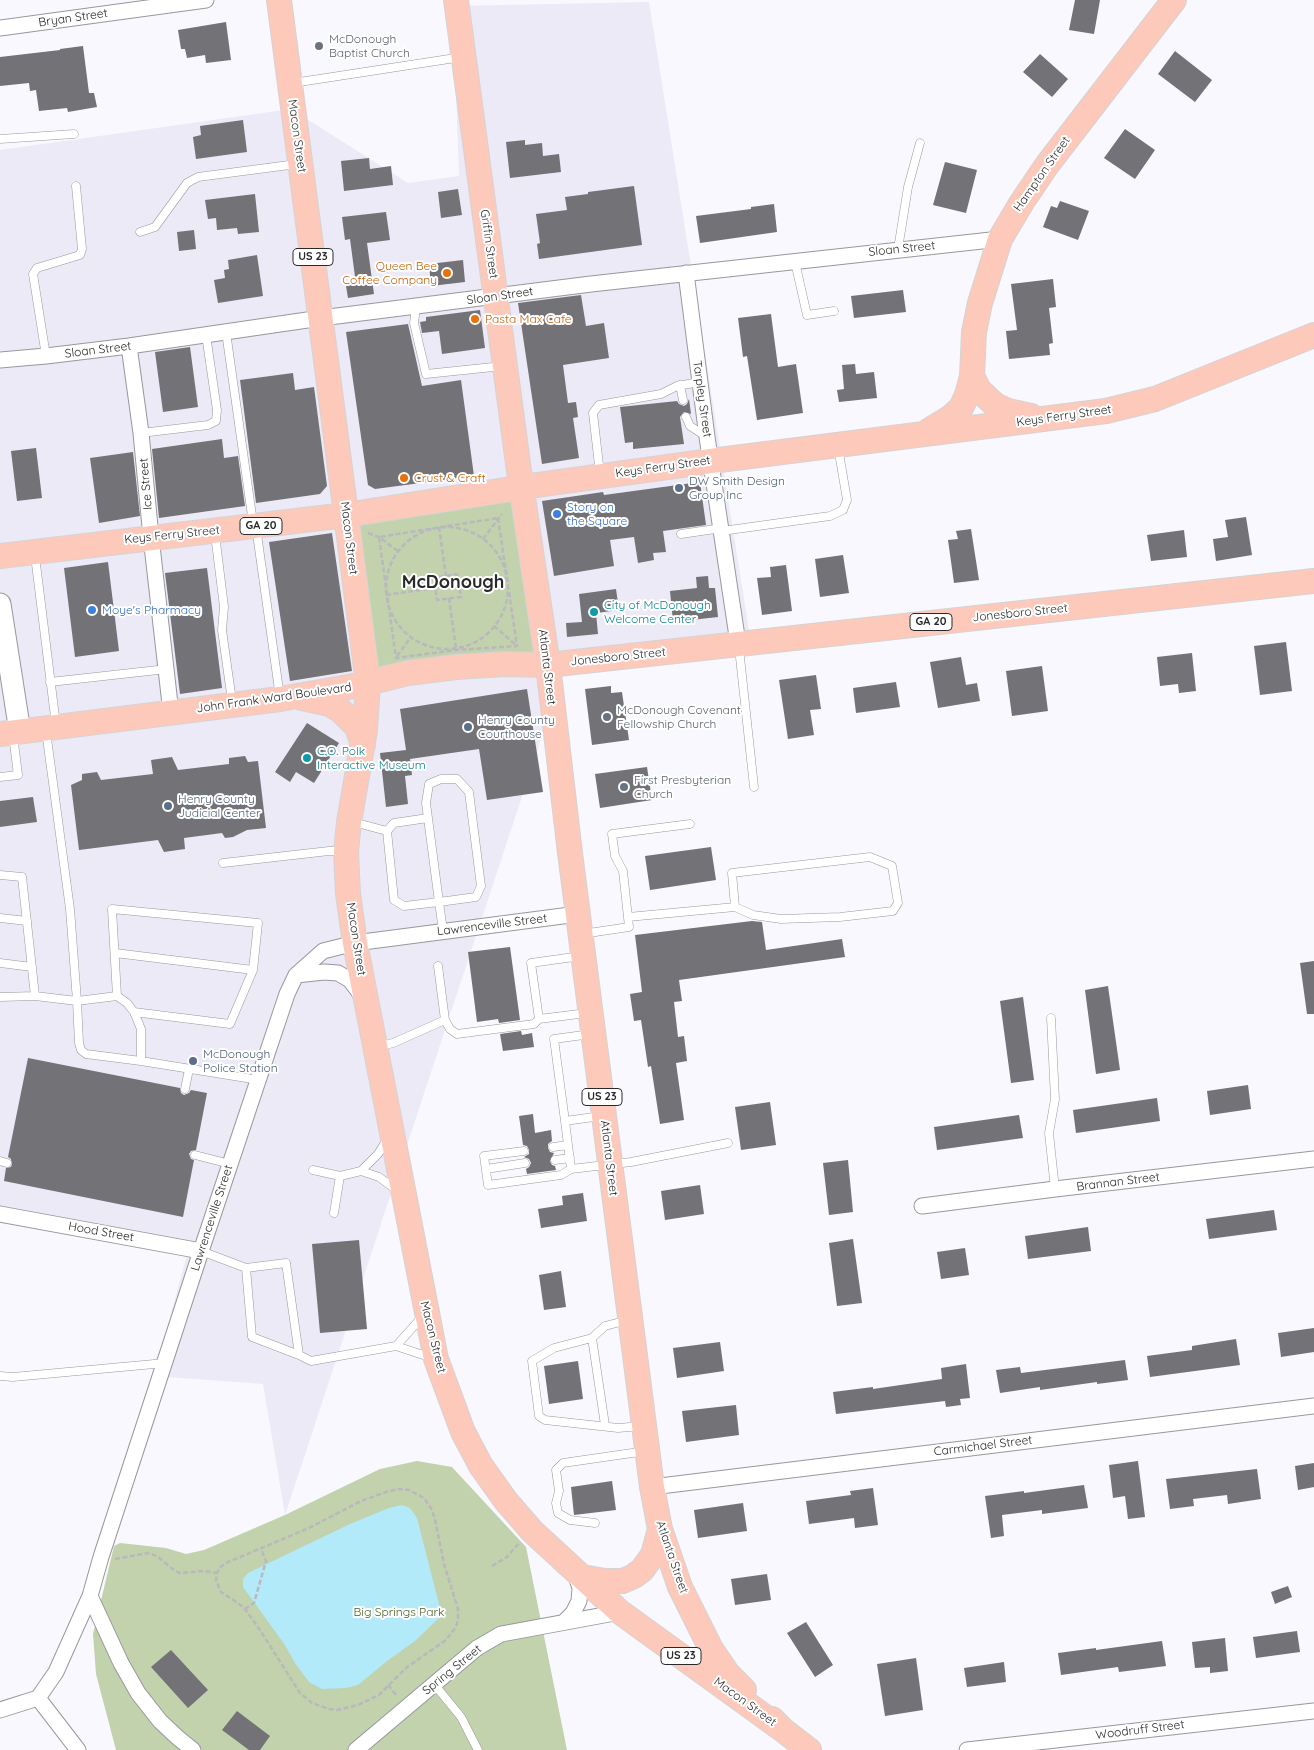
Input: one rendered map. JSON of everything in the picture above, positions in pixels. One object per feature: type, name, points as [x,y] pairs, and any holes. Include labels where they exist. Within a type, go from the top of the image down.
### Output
[{"type":"main road","name":"Macon Street","points":[[279,0],[368,683],[363,745],[349,822],[346,852],[348,894],[355,942],[436,1359],[463,1432],[481,1466],[506,1501],[532,1531],[620,1612],[783,1730]]},
{"type":"main road","name":"Griffin Street","points":[[456,0],[522,487]]},
{"type":"main road","name":"Hampton Street","points":[[922,434],[952,417],[961,408],[968,395],[972,376],[974,332],[980,303],[1000,239],[1046,165],[1174,0]]},
{"type":"main road","name":"Keys Ferry Street","points":[[0,556],[346,515],[601,476],[1106,411],[1155,399],[1314,335]]},
{"type":"main road","points":[[972,376],[979,390],[995,405],[1008,411],[1047,419]]},
{"type":"main road","name":"Atlanta Street","points":[[522,487],[548,665],[570,853],[630,1320],[652,1486],[660,1529],[680,1587],[711,1649],[728,1674],[783,1730],[809,1750]]},
{"type":"main road","name":"Jonesboro Street","points":[[548,665],[1314,581]]},
{"type":"main road","points":[[0,604],[11,733]]},
{"type":"main road","name":"John Frank Ward Boulevard","points":[[11,733],[288,697],[368,683],[408,673],[456,666],[548,665]]},
{"type":"main road","points":[[288,697],[330,704],[341,711],[357,727],[363,745]]},
{"type":"main road","points":[[578,1574],[605,1582],[623,1581],[634,1576],[642,1570],[653,1555],[660,1529]]},
{"type":"street","name":"Bryan Street","points":[[0,28],[206,0]]},
{"type":"street","name":"Sloan Street","points":[[0,360],[129,346],[321,318],[686,273],[1000,239]]},
{"type":"street","name":"Tarpley Street","points":[[686,273],[707,437],[738,643]]},
{"type":"street","name":"Ice Street","points":[[129,346],[141,433],[171,712]]},
{"type":"street","name":"Lawrenceville Street","points":[[38,1698],[56,1672],[90,1596],[201,1251],[287,994],[296,975],[323,951],[355,942],[443,931],[581,934]]},
{"type":"street","points":[[296,975],[324,972],[338,973],[350,980],[367,1002]]},
{"type":"street","name":"Brannan Street","points":[[922,1206],[1314,1159]]},
{"type":"street","name":"Hood Street","points":[[0,1214],[201,1251]]},
{"type":"street","name":"Carmichael Street","points":[[652,1486],[1314,1406]]},
{"type":"street","points":[[564,1622],[573,1613],[579,1601],[578,1574]]},
{"type":"street","points":[[90,1596],[138,1693],[160,1721],[192,1750]]},
{"type":"street","name":"Spring Street","points":[[361,1748],[477,1648],[501,1634],[620,1612]]},
{"type":"street","points":[[0,1710],[38,1698],[78,1750]]},
{"type":"street","name":"Woodruff Street","points":[[967,1750],[1314,1711]]},
{"type":"lane","points":[[290,83],[464,57]]},
{"type":"lane","points":[[0,139],[74,134]]},
{"type":"lane","points":[[898,249],[908,187],[920,142]]},
{"type":"lane","points":[[140,232],[155,227],[178,194],[188,183],[198,177],[301,163]]},
{"type":"lane","points":[[46,356],[33,274],[37,268],[80,256],[82,249],[76,186]]},
{"type":"lane","points":[[795,262],[806,315],[834,311]]},
{"type":"lane","points":[[416,307],[414,323],[426,374],[505,366]]},
{"type":"lane","points":[[226,332],[255,526],[288,697]]},
{"type":"lane","points":[[141,433],[208,425],[216,421],[217,410],[206,335]]},
{"type":"lane","points":[[601,476],[593,413],[599,405],[661,394],[680,385],[700,382]]},
{"type":"lane","points":[[680,385],[683,400]]},
{"type":"lane","points":[[686,417],[690,426],[707,437]]},
{"type":"lane","points":[[680,534],[830,516],[843,510],[847,500],[838,445]]},
{"type":"lane","points":[[215,530],[224,607],[222,630],[232,704]]},
{"type":"lane","points":[[34,551],[50,682],[51,728],[70,909],[81,1050],[86,1054],[259,1080]]},
{"type":"lane","points":[[738,643],[754,787]]},
{"type":"lane","points":[[50,682],[167,669]]},
{"type":"lane","points":[[0,777],[18,774],[11,733]]},
{"type":"lane","points":[[428,818],[394,823],[387,831],[394,900],[404,906],[439,902],[476,896],[481,886],[469,792],[457,779],[441,779],[429,784],[426,803],[428,818],[439,902],[443,931]]},
{"type":"lane","points":[[349,822],[387,831]]},
{"type":"lane","points":[[539,1020],[532,962],[581,934],[629,927],[623,871],[615,856],[612,834],[690,824]]},
{"type":"lane","points":[[223,863],[328,851],[346,852]]},
{"type":"lane","points":[[628,917],[735,907],[753,915],[781,920],[840,918],[893,912],[898,903],[892,866],[870,857],[732,873],[735,907]]},
{"type":"lane","points":[[0,874],[22,877],[35,996]]},
{"type":"lane","points":[[118,996],[112,909],[258,924],[253,970],[230,1024],[134,1012]]},
{"type":"lane","points":[[0,918],[27,921]]},
{"type":"lane","points":[[115,953],[253,970]]},
{"type":"lane","points":[[0,963],[32,967]]},
{"type":"lane","points":[[438,966],[445,1020],[450,1029],[457,1034],[534,1024],[539,1020],[592,1023]]},
{"type":"lane","points":[[0,996],[35,996],[77,1001],[118,996],[134,1012],[141,1029],[142,1061]]},
{"type":"lane","points":[[1051,1018],[1055,1099],[1048,1133],[1055,1189]]},
{"type":"lane","points":[[375,1047],[393,1044],[445,1020]]},
{"type":"lane","points":[[571,1169],[554,1039],[592,1023]]},
{"type":"lane","points":[[185,1089],[189,1069]]},
{"type":"lane","points":[[565,1121],[604,1116]]},
{"type":"lane","points":[[313,1170],[340,1176],[360,1171],[378,1154],[392,1132]]},
{"type":"lane","points":[[524,1151],[484,1156],[488,1186],[561,1176],[571,1169],[631,1162],[728,1143]]},
{"type":"lane","points":[[553,1147],[568,1145]]},
{"type":"lane","points":[[195,1155],[230,1164]]},
{"type":"lane","points":[[554,1160],[570,1158]]},
{"type":"lane","points":[[486,1169],[525,1164]]},
{"type":"lane","points":[[360,1171],[379,1177],[404,1195]]},
{"type":"lane","points":[[334,1213],[340,1176]]},
{"type":"lane","points":[[201,1251],[246,1268],[286,1263],[299,1355]]},
{"type":"lane","points":[[246,1268],[252,1337],[311,1361],[396,1346],[436,1359]]},
{"type":"lane","points":[[396,1346],[426,1312]]},
{"type":"lane","points":[[630,1320],[605,1326],[592,1338],[554,1348],[532,1361],[539,1416],[545,1420],[605,1425],[618,1428],[644,1426]]},
{"type":"lane","points":[[592,1338],[605,1425]]},
{"type":"lane","points":[[0,1376],[12,1377],[165,1364]]},
{"type":"lane","points":[[595,1523],[570,1520],[558,1513],[556,1503],[559,1491],[556,1470],[563,1463],[648,1451]]},
{"type":"lane","points":[[434,1684],[461,1718],[478,1750]]},
{"type":"path","points":[[483,539],[502,514]]},
{"type":"path","points":[[378,537],[498,518]]},
{"type":"path","points":[[498,518],[517,646]]},
{"type":"path","points":[[439,527],[446,576]]},
{"type":"path","points":[[439,527],[458,528],[483,539],[491,545],[502,560],[508,578],[508,597],[502,616],[491,632],[475,643],[456,650],[436,648],[418,642],[402,630],[391,614],[386,595],[387,576],[393,558],[405,544],[420,533],[439,527]]},
{"type":"path","points":[[366,532],[378,537],[399,552]]},
{"type":"path","points":[[378,537],[396,658]]},
{"type":"path","points":[[457,574],[459,585],[461,596],[437,600],[434,578],[457,574]]},
{"type":"path","points":[[459,585],[508,578]]},
{"type":"path","points":[[386,595],[435,588]]},
{"type":"path","points":[[449,598],[456,650]]},
{"type":"path","points":[[494,626],[517,646]]},
{"type":"path","points":[[396,658],[411,637]]},
{"type":"path","points":[[396,658],[456,650],[517,646]]},
{"type":"path","points":[[398,1489],[409,1490],[424,1498],[435,1518],[444,1564],[458,1609],[456,1627],[446,1640],[406,1668],[379,1694],[363,1703],[337,1710],[312,1703],[300,1693],[245,1610],[221,1592],[217,1586],[219,1568],[226,1563],[261,1549],[309,1528],[360,1500],[398,1489]]},
{"type":"path","points":[[492,1566],[511,1554],[522,1540]]},
{"type":"path","points":[[245,1610],[254,1602],[266,1561],[261,1549]]},
{"type":"path","points":[[101,1557],[116,1559],[148,1553],[157,1556],[180,1573],[204,1571],[217,1573]]},
{"type":"shaded area","points":[[649,2],[749,630],[570,651],[285,1515],[263,1384],[154,1376],[188,1251],[0,1214],[0,150],[291,109],[408,183],[459,176],[453,6]]},
{"type":"green space","points":[[522,487],[548,665],[368,683],[346,515]]},
{"type":"green space","name":"Big Springs Park","points":[[417,1461],[452,1467],[526,1547],[567,1750],[116,1750],[96,1674],[93,1634],[114,1546],[120,1543],[166,1548],[186,1554],[204,1550],[285,1515],[380,1469]]},
{"type":"water","points":[[402,1505],[410,1508],[417,1518],[440,1608],[439,1618],[415,1641],[358,1685],[346,1688],[322,1689],[309,1682],[295,1663],[285,1645],[243,1587],[243,1579],[248,1573],[350,1524],[389,1508]]},
{"type":"building","points":[[1075,0],[1100,0],[1094,34],[1069,30]]},
{"type":"building","points":[[226,22],[231,60],[206,63],[205,55],[187,58],[185,49],[181,49],[178,30]]},
{"type":"building","points":[[83,46],[89,93],[94,93],[97,107],[68,112],[67,108],[39,111],[36,90],[30,91],[29,83],[0,86],[0,57]]},
{"type":"building","points":[[1175,51],[1212,80],[1195,102],[1158,74]]},
{"type":"building","points":[[1040,54],[1068,79],[1052,97],[1023,72]]},
{"type":"building","points":[[243,120],[247,152],[196,159],[193,137],[201,135],[200,126]]},
{"type":"building","points":[[1125,129],[1155,150],[1135,179],[1104,158]]},
{"type":"building","points":[[525,140],[525,145],[542,143],[543,156],[559,154],[561,172],[510,178],[506,142]]},
{"type":"building","points":[[369,158],[370,169],[391,166],[393,185],[344,191],[341,161]]},
{"type":"building","points":[[945,162],[977,170],[966,213],[933,205]]},
{"type":"building","points":[[634,186],[642,245],[539,259],[537,244],[540,243],[536,214],[567,210],[565,197]]},
{"type":"building","points":[[458,189],[462,215],[441,218],[438,192]]},
{"type":"building","points":[[255,194],[259,232],[238,234],[237,228],[217,230],[216,218],[208,219],[205,200]]},
{"type":"building","points":[[1060,201],[1089,211],[1078,240],[1043,227],[1051,206],[1057,208]]},
{"type":"building","points":[[774,204],[777,232],[700,243],[696,216]]},
{"type":"building","points":[[386,212],[390,240],[367,243],[374,294],[348,298],[346,286],[356,284],[350,239],[345,240],[342,217]]},
{"type":"building","points":[[194,230],[196,249],[179,251],[177,232]]},
{"type":"building","points":[[257,255],[263,296],[218,303],[214,280],[225,278],[224,270],[229,269],[228,260]]},
{"type":"building","name":"Queen Bee Coffee Company","points":[[463,260],[465,282],[431,286],[429,264]]},
{"type":"building","points":[[1053,279],[1056,307],[1049,308],[1053,343],[1049,344],[1050,355],[1009,359],[1006,331],[1017,330],[1011,284]]},
{"type":"building","points":[[903,290],[906,312],[854,318],[851,296]]},
{"type":"building","points":[[581,295],[586,326],[604,323],[609,358],[563,365],[568,403],[576,402],[578,417],[573,418],[579,458],[542,464],[518,303]]},
{"type":"building","points":[[480,310],[485,348],[442,354],[439,331],[422,333],[420,322],[426,321],[426,317]]},
{"type":"building","points":[[771,314],[778,367],[796,364],[803,413],[757,420],[747,356],[743,357],[738,318]]},
{"type":"building","points":[[408,324],[422,386],[461,380],[474,476],[375,489],[368,485],[346,332]]},
{"type":"building","points":[[190,347],[198,407],[163,412],[155,352]]},
{"type":"building","points":[[855,364],[856,374],[874,372],[877,398],[839,402],[837,390],[844,389],[842,365]]},
{"type":"building","points":[[293,373],[295,390],[314,387],[327,486],[320,494],[256,503],[240,380]]},
{"type":"building","points":[[689,399],[691,414],[684,412],[680,417],[684,444],[633,449],[633,442],[625,443],[620,407],[677,401],[684,406]]},
{"type":"building","points":[[222,439],[224,458],[238,456],[245,506],[159,518],[152,449]]},
{"type":"building","points":[[36,448],[42,498],[17,501],[11,451]]},
{"type":"building","points":[[133,452],[140,516],[99,523],[90,458]]},
{"type":"building","points":[[700,482],[706,525],[663,531],[666,552],[653,553],[654,560],[638,563],[634,537],[610,540],[614,566],[554,576],[542,501],[603,492],[604,495]]},
{"type":"building","points":[[1246,517],[1252,555],[1216,561],[1213,539],[1228,537],[1225,520]]},
{"type":"building","points":[[971,529],[979,580],[954,583],[948,540],[958,539],[956,531]]},
{"type":"building","points":[[1184,530],[1187,557],[1151,561],[1147,535]]},
{"type":"building","points":[[332,533],[352,671],[290,681],[269,542]]},
{"type":"building","points":[[843,555],[849,593],[820,597],[815,559]]},
{"type":"building","name":"Moye's Pharmacy","points":[[108,562],[119,651],[75,657],[64,568]]},
{"type":"building","points":[[786,565],[792,611],[762,615],[757,578],[771,577],[770,567]]},
{"type":"building","points":[[207,568],[222,688],[180,694],[165,573]]},
{"type":"building","points":[[708,576],[709,588],[715,588],[718,617],[673,622],[670,591],[697,588],[696,577]]},
{"type":"building","name":"City of McDonough Welcome Center","points":[[616,589],[619,610],[596,613],[598,634],[567,637],[566,623],[582,622],[579,594]]},
{"type":"building","points":[[1286,642],[1292,691],[1260,695],[1254,646]]},
{"type":"building","points":[[1192,653],[1196,691],[1179,693],[1178,684],[1160,686],[1157,657]]},
{"type":"building","points":[[961,657],[966,685],[977,683],[980,701],[938,708],[930,662]]},
{"type":"building","points":[[1042,666],[1048,711],[1012,716],[1006,671]]},
{"type":"building","points":[[816,675],[821,709],[810,710],[814,735],[788,739],[779,680]]},
{"type":"building","points":[[896,682],[900,707],[856,713],[853,688]]},
{"type":"building","name":"McDonough Covenant Fellowship Church","points":[[611,686],[611,693],[622,692],[629,740],[592,745],[585,689]]},
{"type":"building","name":"Henry County Courthouse","points":[[527,689],[543,792],[487,800],[479,749],[410,759],[412,775],[405,776],[408,804],[386,807],[380,753],[406,750],[400,709]]},
{"type":"building","name":"C.O. Polk Interactive Museum","points":[[307,723],[339,743],[314,783],[296,772],[290,782],[275,772]]},
{"type":"building","name":"Henry County Judicial Center","points":[[245,756],[248,762],[258,761],[266,828],[247,830],[233,837],[225,838],[222,833],[184,838],[185,849],[164,852],[158,840],[79,850],[71,785],[82,780],[82,774],[97,772],[101,780],[153,774],[151,760],[172,757],[178,770],[229,764],[229,758]]},
{"type":"building","name":"First Presbyterian Church","points":[[647,767],[652,800],[600,808],[595,774]]},
{"type":"building","points":[[33,797],[37,822],[0,827],[0,801]]},
{"type":"building","points":[[711,847],[716,880],[650,890],[645,856]]},
{"type":"building","points":[[752,921],[762,922],[766,950],[842,939],[845,957],[679,980],[682,1001],[674,1002],[678,1037],[684,1036],[687,1061],[676,1063],[684,1120],[660,1124],[651,1066],[648,1067],[641,1020],[634,1021],[630,994],[642,992],[635,935]]},
{"type":"building","points":[[510,947],[520,1020],[499,1023],[498,1019],[477,1022],[468,952]]},
{"type":"building","points":[[1314,961],[1314,1014],[1307,1014],[1300,963]]},
{"type":"building","points":[[1108,986],[1120,1070],[1096,1074],[1085,990]]},
{"type":"building","points":[[1023,997],[1034,1080],[1011,1083],[1000,1001]]},
{"type":"building","points":[[521,1031],[522,1035],[532,1033],[534,1047],[503,1051],[500,1034]]},
{"type":"building","points":[[28,1058],[180,1088],[181,1093],[184,1095],[191,1090],[207,1093],[196,1150],[191,1151],[189,1154],[191,1159],[194,1160],[183,1217],[4,1181],[6,1168],[11,1167],[12,1164],[11,1159],[8,1157]]},
{"type":"building","points":[[1248,1085],[1251,1109],[1210,1115],[1207,1091]]},
{"type":"building","points":[[1157,1098],[1160,1121],[1076,1133],[1073,1110]]},
{"type":"building","points":[[770,1102],[776,1145],[741,1150],[735,1107]]},
{"type":"building","points":[[533,1114],[535,1133],[551,1130],[552,1141],[548,1144],[548,1148],[550,1152],[554,1153],[550,1161],[556,1170],[527,1174],[526,1169],[531,1163],[529,1159],[524,1157],[529,1154],[529,1150],[527,1146],[523,1145],[519,1116]]},
{"type":"building","points":[[1019,1115],[1023,1138],[937,1150],[934,1127]]},
{"type":"building","points":[[848,1160],[853,1212],[829,1215],[823,1163]]},
{"type":"building","points":[[700,1185],[704,1214],[665,1220],[661,1191]]},
{"type":"building","points":[[583,1193],[587,1221],[541,1228],[538,1209],[563,1205],[562,1196]]},
{"type":"building","points":[[1274,1210],[1277,1230],[1209,1239],[1206,1219]]},
{"type":"building","points":[[1088,1227],[1091,1251],[1028,1259],[1025,1236]]},
{"type":"building","points":[[853,1239],[862,1303],[837,1306],[829,1243]]},
{"type":"building","points":[[359,1240],[367,1329],[320,1333],[312,1244]]},
{"type":"building","points":[[965,1248],[969,1275],[941,1279],[937,1252]]},
{"type":"building","points":[[561,1271],[566,1307],[544,1310],[539,1275]]},
{"type":"building","points":[[1314,1328],[1314,1352],[1281,1357],[1278,1333]]},
{"type":"building","points":[[1236,1339],[1240,1365],[1150,1377],[1147,1356],[1192,1350],[1192,1346]]},
{"type":"building","points":[[720,1342],[724,1371],[677,1378],[673,1348]]},
{"type":"building","points":[[1125,1360],[1128,1380],[1097,1384],[1097,1382],[1040,1390],[1040,1387],[1000,1393],[996,1370],[1020,1367],[1021,1373]]},
{"type":"building","points":[[578,1361],[583,1399],[549,1404],[544,1366]]},
{"type":"building","points":[[966,1364],[970,1398],[960,1399],[961,1405],[946,1407],[945,1401],[836,1414],[833,1392],[873,1387],[873,1389],[942,1379],[941,1368]]},
{"type":"building","points":[[736,1405],[739,1435],[686,1442],[682,1411]]},
{"type":"building","points":[[1138,1461],[1145,1517],[1128,1519],[1125,1496],[1113,1498],[1109,1465]]},
{"type":"building","points":[[1314,1463],[1314,1487],[1298,1490],[1295,1466]]},
{"type":"building","points":[[1257,1469],[1261,1499],[1228,1504],[1227,1495],[1193,1499],[1194,1506],[1170,1509],[1166,1479]]},
{"type":"building","points":[[612,1481],[616,1510],[574,1515],[571,1487]]},
{"type":"building","points":[[1084,1485],[1088,1508],[1042,1514],[1042,1510],[1002,1515],[1004,1536],[991,1538],[985,1496]]},
{"type":"building","points":[[873,1488],[878,1525],[855,1528],[854,1518],[809,1524],[806,1501],[851,1495],[850,1491]]},
{"type":"building","points":[[743,1503],[747,1531],[698,1538],[694,1510]]},
{"type":"building","points":[[767,1574],[771,1600],[735,1605],[731,1579]]},
{"type":"building","points":[[1288,1586],[1292,1597],[1275,1604],[1271,1592]]},
{"type":"building","points":[[806,1622],[833,1665],[815,1677],[787,1633]]},
{"type":"building","points":[[1297,1631],[1300,1652],[1256,1658],[1253,1637]]},
{"type":"building","points":[[1225,1638],[1228,1671],[1210,1673],[1210,1667],[1195,1668],[1192,1642]]},
{"type":"building","points":[[1162,1641],[1166,1666],[1119,1672],[1118,1667],[1061,1675],[1058,1653]]},
{"type":"building","points":[[171,1650],[208,1690],[188,1708],[151,1667]]},
{"type":"building","points":[[916,1658],[923,1710],[885,1716],[877,1664]]},
{"type":"building","points":[[1004,1662],[1006,1682],[967,1687],[964,1668]]},
{"type":"building","points":[[237,1711],[270,1736],[260,1750],[249,1750],[222,1730]]},
{"type":"place","name":"McDonough Baptist Church","points":[[319,46]]},
{"type":"place","name":"Queen Bee Coffee Company","points":[[447,273]]},
{"type":"place","name":"Pasta Max Cafe","points":[[475,319]]},
{"type":"place","name":"Crust & Craft","points":[[404,478]]},
{"type":"place","name":"DW Smith Design Group Inc","points":[[679,488]]},
{"type":"place","name":"Story on the Square","points":[[557,514]]},
{"type":"place","name":"Moye's Pharmacy","points":[[92,610]]},
{"type":"place","name":"City of McDonough Welcome Center","points":[[594,612]]},
{"type":"place","name":"McDonough Covenant Fellowship Church","points":[[607,717]]},
{"type":"place","name":"Henry County Courthouse","points":[[468,727]]},
{"type":"place","name":"C.O. Polk Interactive Museum","points":[[307,758]]},
{"type":"place","name":"First Presbyterian Church","points":[[624,787]]},
{"type":"place","name":"Henry County Judicial Center","points":[[168,806]]},
{"type":"place","name":"McDonough Police Station","points":[[193,1061]]},
{"type":"district","name":"McDonough","points":[[453,583]]}]
